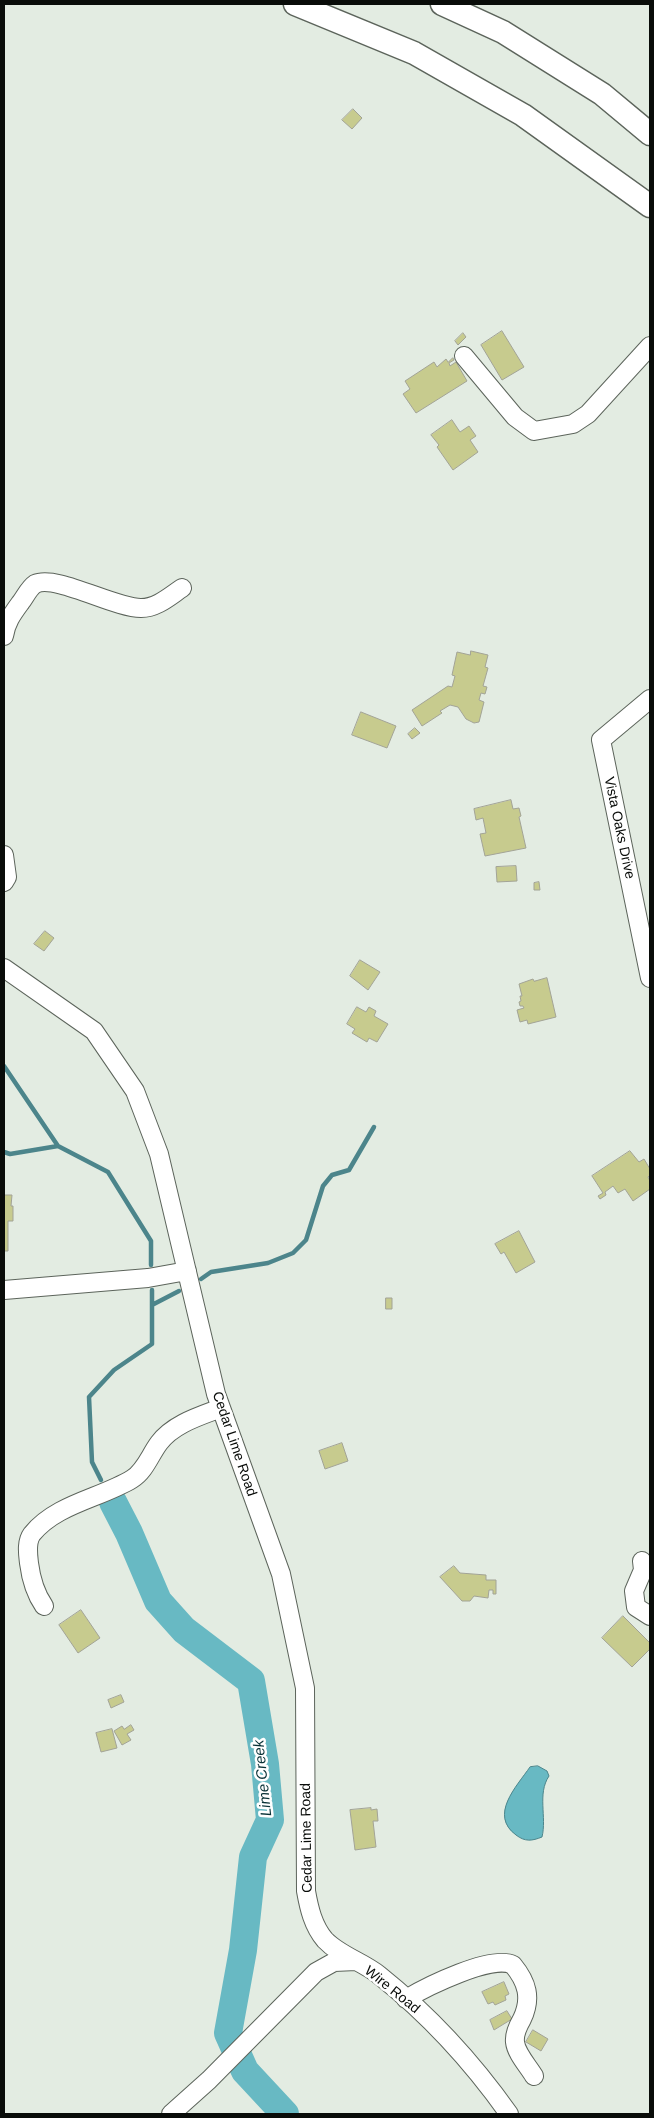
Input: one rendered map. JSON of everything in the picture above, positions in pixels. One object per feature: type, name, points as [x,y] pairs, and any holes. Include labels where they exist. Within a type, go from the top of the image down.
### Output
[{"type":"main road","points":[[295,4],[414,53],[523,115],[650,206]]},
{"type":"main road","points":[[442,4],[503,32],[602,94],[650,134]]},
{"type":"street","points":[[464,356],[515,417],[534,431],[573,424],[588,414],[650,346]]},
{"type":"street","points":[[4,636],[6,623],[22,600],[33,585],[42,582],[77,589],[124,607],[143,608],[156,605],[182,588]]},
{"type":"street","name":"Vista Oaks Drive","points":[[650,699],[601,740],[650,978]]},
{"type":"street","points":[[4,855],[7,877],[4,882]]},
{"type":"street","name":"Cedar Lime Road","points":[[4,968],[94,1031],[135,1091],[159,1154],[216,1394],[281,1574],[305,1688],[306,1891],[311,1916],[325,1940],[356,1962]]},
{"type":"street","points":[[4,1290],[148,1278],[187,1271]]},
{"type":"street","points":[[44,1606],[38,1598],[31,1577],[27,1548],[32,1535],[54,1516],[133,1479],[144,1468],[160,1441],[182,1423],[221,1408]]},
{"type":"street","points":[[642,1561],[642,1570],[634,1591],[636,1607],[650,1616]]},
{"type":"street","name":"Wire Road","points":[[171,2114],[229,2060],[316,1972],[334,1962],[356,1962],[378,1974],[451,2043],[489,2085],[509,2114]]},
{"type":"street","points":[[406,1999],[428,1986],[474,1968],[500,1962],[513,1965],[525,1984],[528,2000],[515,2043],[534,2076]]},
{"type":"water","points":[[538,1766],[547,1771],[549,1776],[545,1783],[543,1798],[544,1822],[542,1837],[526,1840],[516,1835],[508,1827],[505,1819],[505,1810],[512,1792],[530,1767]]},
{"type":"building","points":[[353,109],[362,118],[352,129],[342,120]]},
{"type":"building","points":[[502,331],[524,367],[502,380],[481,345]]},
{"type":"building","points":[[463,333],[466,337],[458,345],[455,341]]},
{"type":"building","points":[[453,358],[454,360],[449,363],[450,366],[456,362],[467,381],[416,413],[403,394],[410,389],[405,381],[434,362],[437,367],[446,359],[448,362]]},
{"type":"building","points":[[452,420],[460,432],[469,426],[476,436],[470,440],[478,452],[453,470],[431,435]]},
{"type":"building","points":[[471,651],[488,655],[485,667],[488,668],[483,686],[487,687],[485,694],[481,693],[479,700],[484,702],[479,722],[474,723],[466,719],[458,707],[450,705],[440,711],[442,713],[422,726],[412,710],[448,686],[452,687],[455,676],[452,675],[457,652],[470,655]]},
{"type":"building","points":[[361,712],[396,726],[387,748],[352,735]]},
{"type":"building","points":[[415,728],[420,733],[412,739],[408,734]]},
{"type":"building","points":[[511,800],[513,809],[519,808],[521,816],[519,817],[526,848],[485,856],[480,834],[486,833],[483,818],[476,820],[474,809]]},
{"type":"building","points":[[516,866],[517,881],[497,882],[496,867]]},
{"type":"building","points":[[539,882],[540,890],[534,890],[534,883]]},
{"type":"building","points":[[45,931],[54,938],[44,951],[34,944]]},
{"type":"building","points":[[360,960],[380,972],[368,990],[350,976]]},
{"type":"building","points":[[547,978],[556,1017],[528,1024],[527,1020],[520,1022],[517,1010],[524,1008],[520,1006],[519,1002],[521,1001],[520,996],[522,996],[519,984],[533,979],[534,981]]},
{"type":"building","points":[[357,1007],[366,1012],[369,1007],[376,1011],[374,1016],[388,1024],[377,1042],[369,1038],[367,1042],[352,1033],[355,1029],[347,1024]]},
{"type":"building","points":[[630,1151],[639,1162],[644,1159],[650,1169],[648,1177],[650,1189],[633,1201],[625,1189],[618,1193],[613,1186],[600,1199],[598,1196],[603,1193],[592,1176]]},
{"type":"building","points":[[4,1195],[12,1195],[11,1206],[13,1206],[13,1221],[8,1221],[8,1251],[4,1251]]},
{"type":"building","points":[[519,1231],[535,1262],[516,1273],[504,1252],[501,1254],[495,1244]]},
{"type":"building","points":[[386,1298],[392,1298],[392,1309],[386,1309]]},
{"type":"building","points":[[342,1443],[348,1461],[325,1469],[319,1451]]},
{"type":"building","points":[[454,1566],[460,1573],[486,1575],[486,1580],[496,1580],[496,1594],[493,1594],[493,1590],[489,1590],[488,1598],[474,1596],[470,1601],[462,1601],[440,1577]]},
{"type":"building","points":[[81,1610],[100,1638],[78,1653],[59,1625]]},
{"type":"building","points":[[623,1616],[650,1643],[650,1649],[632,1667],[602,1638]]},
{"type":"building","points":[[121,1695],[124,1702],[111,1708],[108,1700]]},
{"type":"building","points":[[131,1725],[134,1730],[127,1734],[131,1740],[122,1745],[114,1731],[122,1726],[124,1729]]},
{"type":"building","points":[[112,1729],[117,1748],[101,1752],[96,1733]]},
{"type":"building","points":[[371,1808],[371,1810],[377,1809],[378,1821],[373,1821],[376,1847],[355,1850],[350,1810]]},
{"type":"building","points":[[504,1982],[509,1994],[505,1996],[506,2000],[495,2005],[493,2002],[488,2004],[482,1992]]},
{"type":"building","points":[[507,2011],[512,2019],[494,2030],[490,2020]]},
{"type":"building","points":[[533,2030],[548,2039],[541,2051],[526,2042]]},
{"type":"waterway","points":[[4,1066],[58,1146]]},
{"type":"waterway","points":[[201,1279],[211,1272],[268,1263],[293,1253],[306,1240],[323,1186],[332,1175],[349,1170],[374,1127]]},
{"type":"waterway","name":"Lime Creek","points":[[4,1152],[10,1154],[58,1146],[108,1172],[151,1241],[151,1265]]},
{"type":"waterway","name":"Lime Creek","points":[[101,1480],[92,1462],[89,1397],[114,1370],[152,1344],[152,1290]]},
{"type":"waterway","points":[[152,1305],[179,1291]]},
{"type":"waterway","name":"Lime Creek","points":[[113,1502],[129,1533],[158,1601],[184,1630],[251,1681],[265,1764],[270,1820],[253,1857],[243,1950],[228,2033],[245,2071],[285,2114]]}]
